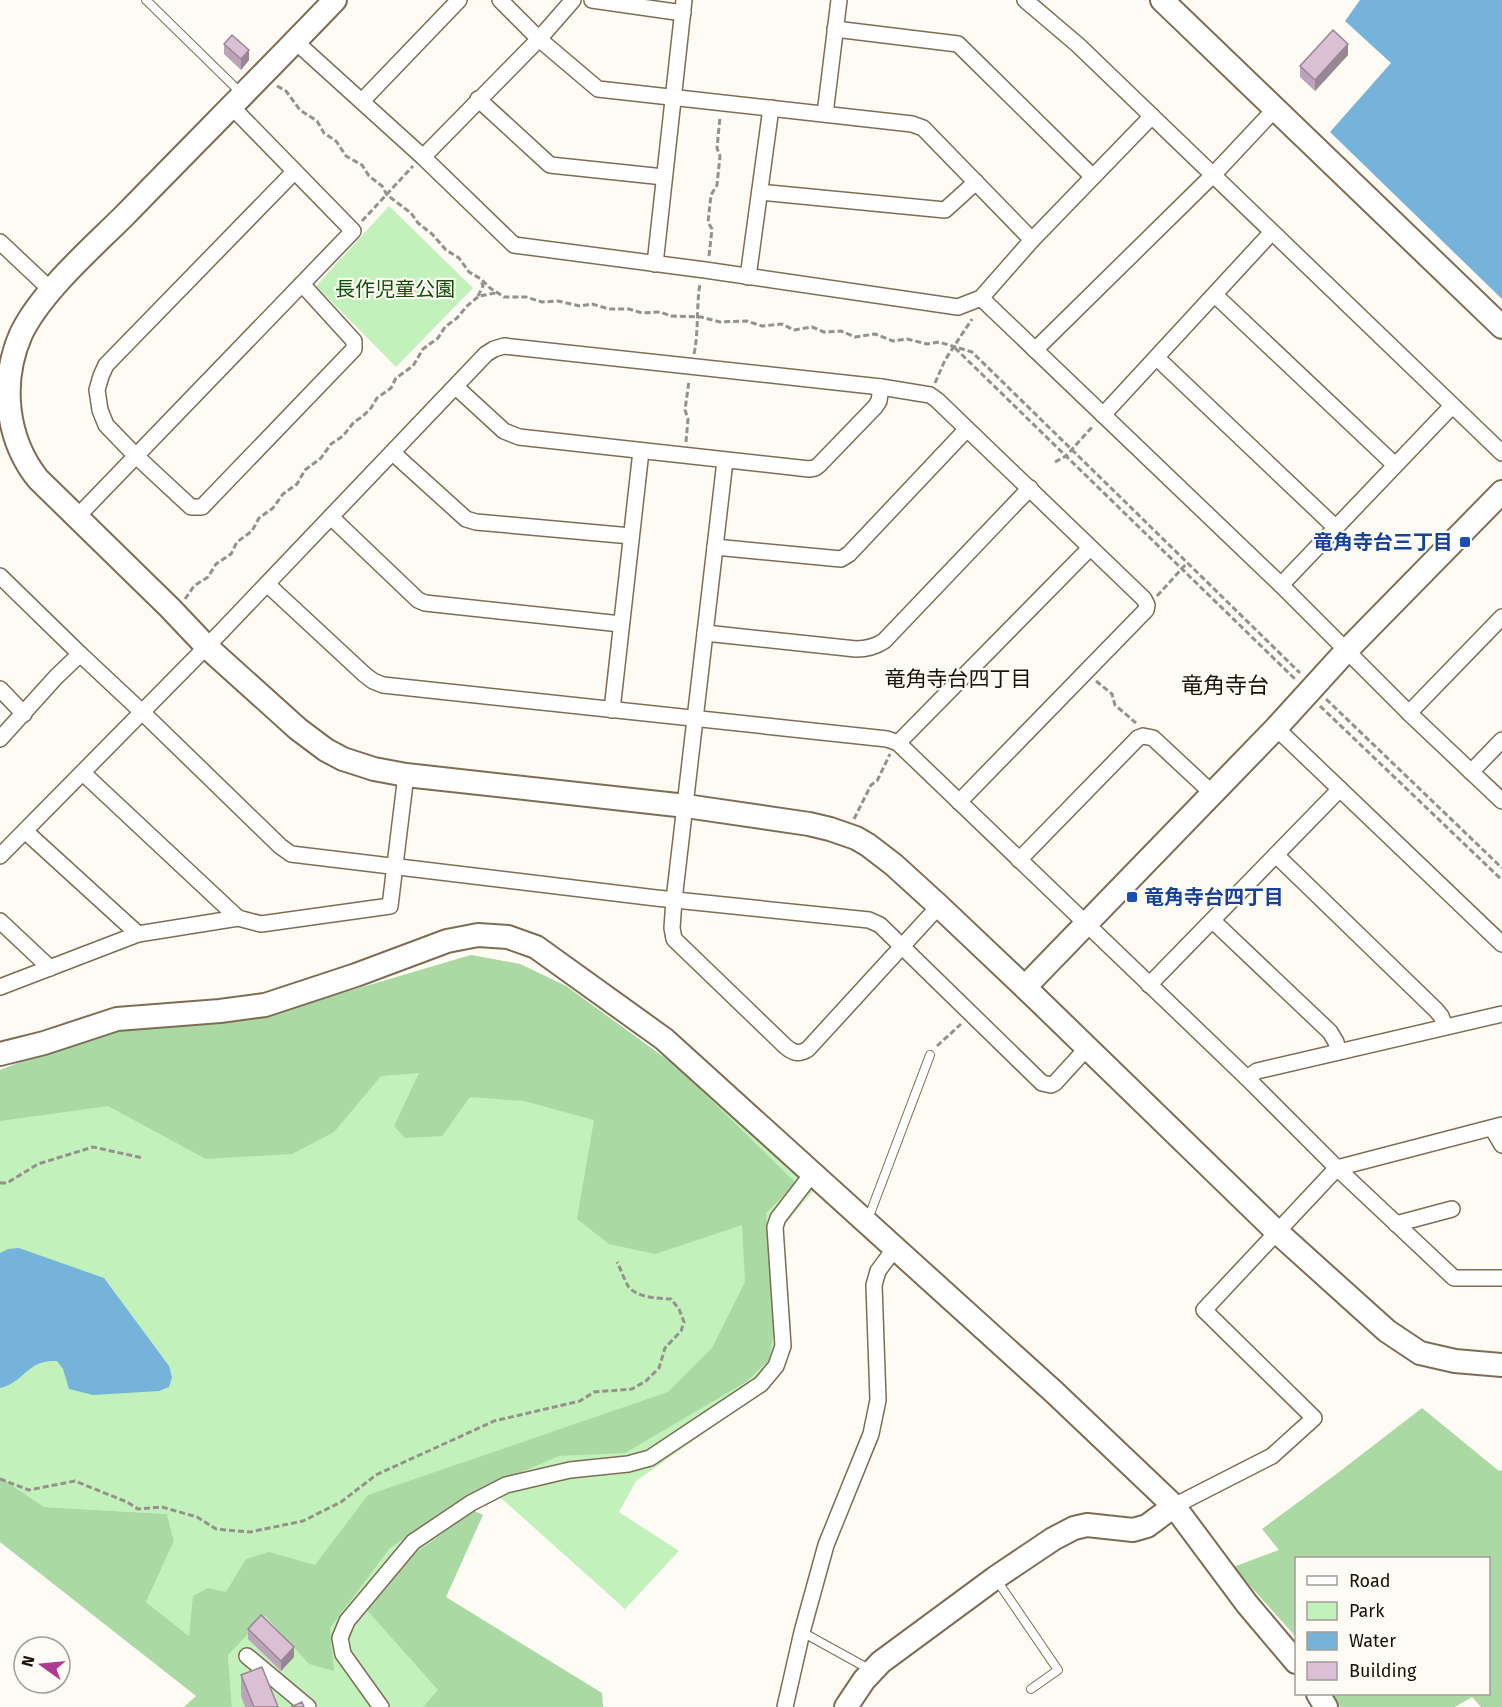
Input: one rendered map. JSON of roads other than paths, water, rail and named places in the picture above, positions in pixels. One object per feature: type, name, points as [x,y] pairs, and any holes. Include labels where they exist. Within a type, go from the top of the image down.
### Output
[{"type":"street","points":[[335,0],[52,291],[31,316],[20,335],[12,358],[7,401],[13,432],[26,464],[38,479],[207,646],[298,729],[326,750],[354,763],[406,775],[686,806],[809,824],[843,832],[856,838],[879,853],[939,906],[1276,1231],[1387,1331],[1420,1353],[1455,1361],[1502,1365]]},
{"type":"street","points":[[362,101],[459,0]]},
{"type":"street","points":[[500,0],[540,39],[598,89],[912,124],[923,128],[1032,240]]},
{"type":"street","points":[[423,157],[540,39],[573,0]]},
{"type":"street","points":[[592,0],[684,6],[655,264]]},
{"type":"street","points":[[825,114],[839,0]]},
{"type":"street","points":[[1025,0],[1078,45],[1214,174],[1502,453]]},
{"type":"street","points":[[1162,0],[1502,327]]},
{"type":"street","points":[[835,29],[958,44],[1093,177]]},
{"type":"street","points":[[296,42],[423,157],[514,245],[957,307],[981,298],[1032,240],[1152,116]]},
{"type":"street","points":[[478,99],[550,165],[664,177]]},
{"type":"street","points":[[77,517],[353,231],[294,172],[237,101]]},
{"type":"street","points":[[748,277],[771,108]]},
{"type":"street","points":[[1035,350],[1214,174],[1275,109]]},
{"type":"street","points":[[294,172],[106,365],[101,376],[97,390],[99,410],[106,425],[191,507],[202,507],[354,349],[354,341],[302,284]]},
{"type":"street","points":[[759,192],[945,210],[976,182]]},
{"type":"street","points":[[1103,415],[1272,232]]},
{"type":"street","points":[[0,242],[52,291]]},
{"type":"street","points":[[1215,295],[1395,465]]},
{"type":"street","points":[[981,298],[1281,585],[1409,713],[1502,801]]},
{"type":"street","points":[[0,856],[207,646],[486,354],[494,348],[504,346],[881,387],[930,395],[1144,599],[1147,605],[1146,610],[959,802]]},
{"type":"street","points":[[1157,358],[1335,527]]},
{"type":"street","points":[[456,387],[510,435],[809,469],[815,468],[875,407],[879,401],[881,387]]},
{"type":"street","points":[[1281,585],[1452,406]]},
{"type":"street","points":[[715,547],[841,559],[849,554],[967,429]]},
{"type":"street","points":[[612,710],[641,451]]},
{"type":"street","points":[[393,453],[466,519],[476,522],[631,536]]},
{"type":"street","points":[[725,461],[674,900],[672,928],[674,939],[785,1046],[796,1053],[802,1053],[939,906]]},
{"type":"street","points":[[705,633],[856,649],[876,646],[884,641],[1030,488]]},
{"type":"street","points":[[1024,987],[1502,492]]},
{"type":"street","points":[[331,517],[418,600],[425,603],[621,624]]},
{"type":"street","points":[[898,743],[1090,548]]},
{"type":"street","points":[[0,576],[285,851],[300,856],[674,900],[869,920],[879,925],[1042,1083],[1051,1085],[1055,1083],[1087,1048]]},
{"type":"street","points":[[267,584],[364,674],[383,685],[887,739],[898,743],[1247,1078],[1337,1168],[1454,1278],[1502,1278]]},
{"type":"street","points":[[1409,713],[1502,617]]},
{"type":"street","points":[[0,738],[80,654]]},
{"type":"street","points":[[0,689],[24,714]]},
{"type":"street","points":[[1276,728],[1502,944]]},
{"type":"street","points":[[1019,860],[1138,738],[1143,736],[1152,738],[1212,793]]},
{"type":"street","points":[[1471,772],[1502,740]]},
{"type":"street","points":[[83,772],[238,918]]},
{"type":"street","points":[[0,987],[138,934],[238,918],[261,924],[390,906],[406,775]]},
{"type":"street","points":[[1149,985],[1340,789]]},
{"type":"street","points":[[25,831],[138,934]]},
{"type":"street","points":[[1276,855],[1441,1016],[1445,1027]]},
{"type":"street","points":[[0,921],[50,968]]},
{"type":"street","points":[[1213,921],[1330,1032],[1336,1042],[1338,1052]]},
{"type":"street","points":[[0,1054],[44,1043],[117,1019],[265,1005],[356,975],[447,941],[478,935],[508,937],[536,947],[664,1039],[1054,1392],[1174,1506],[1247,1604],[1295,1661]]},
{"type":"street","points":[[1247,1078],[1257,1071],[1502,1014]]},
{"type":"street","points":[[846,1707],[864,1680],[881,1662],[995,1578],[1053,1539],[1074,1528],[1087,1525],[1133,1530],[1147,1526],[1174,1506],[1272,1456],[1314,1418],[1204,1310],[1337,1168],[1497,1126],[1502,1145]]},
{"type":"street","points":[[381,1707],[343,1654],[340,1638],[347,1621],[413,1542],[471,1503],[506,1485],[570,1470],[628,1464],[650,1458],[761,1384],[776,1366],[783,1346],[775,1227],[778,1218],[812,1174]]},
{"type":"street","points":[[1396,1224],[1452,1209]]},
{"type":"street","points":[[785,1707],[802,1632],[826,1545],[871,1434],[878,1400],[874,1285],[878,1271],[895,1248]]},
{"type":"street","points":[[247,1656],[308,1707]]},
{"type":"lane","points":[[146,0],[237,101]]},
{"type":"lane","points":[[867,1224],[932,1052]]},
{"type":"lane","points":[[995,1578],[1058,1670],[1031,1689]]},
{"type":"lane","points":[[802,1632],[873,1671]]},
{"type":"water","points":[[1360,0],[1502,0],[1502,299],[1330,132],[1391,63],[1345,21]]},
{"type":"water","points":[[19,1248],[104,1278],[169,1366],[172,1377],[169,1387],[159,1391],[93,1395],[69,1389],[63,1369],[57,1361],[47,1361],[32,1367],[15,1381],[0,1388],[0,1253],[8,1249]]},
{"type":"place","name":"竜角寺台三丁目","points":[[1465,542]]},
{"type":"place","name":"竜角寺台四丁目","points":[[1132,897]]},
{"type":"district","name":"竜角寺台四丁目","points":[[958,679]]},
{"type":"district","name":"竜角寺台","points":[[1225,685]]},
{"type":"park label","name":"長作児童公園","points":[[395,289]]}]
